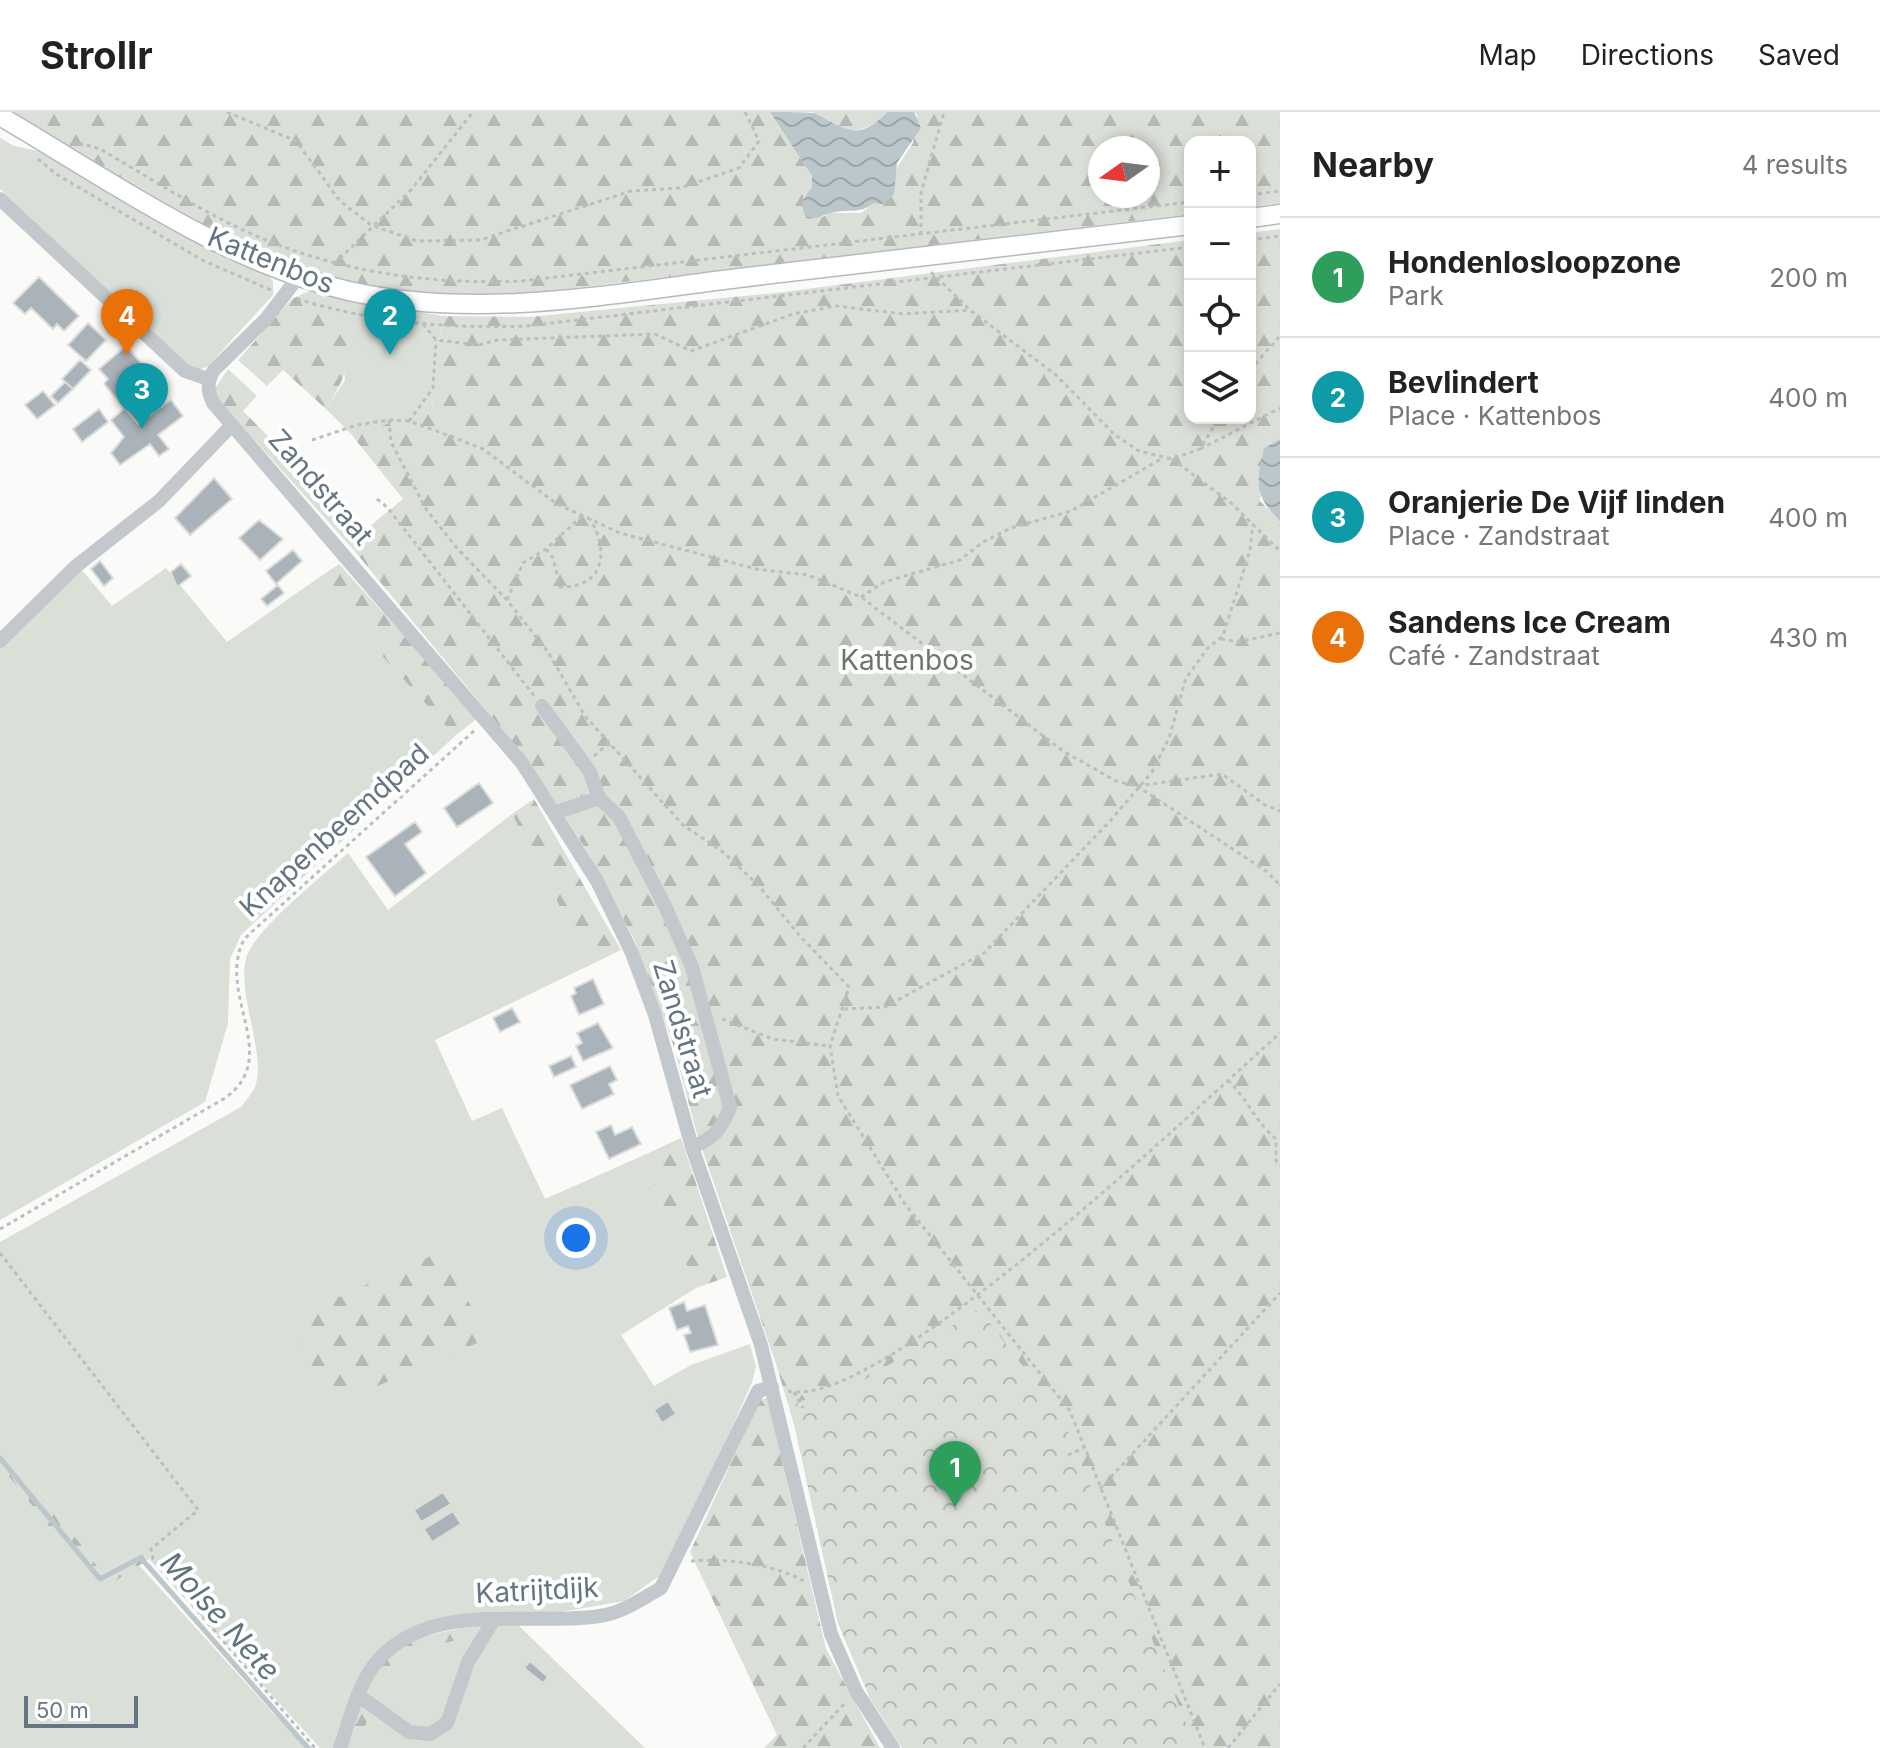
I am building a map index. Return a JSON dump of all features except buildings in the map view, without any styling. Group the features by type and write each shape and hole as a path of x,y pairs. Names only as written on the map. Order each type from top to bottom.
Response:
{"main road":[{"name":"Kattenbos","path":"0,116 219,243 299,276 383,297 504,304 1184,226"},
{"path":"1256,217 1280,214"}],"street":[{"path":"0,199 185,371 208,379 299,276"},
{"name":"Zandstraat","path":"208,379 213,403 522,763 597,881 632,953 655,1015 692,1147 772,1387 831,1634 856,1691 893,1748"},
{"name":"Zandstraat","path":"0,641 75,567 159,501 232,425"},
{"path":"542,706 585,764 599,798 619,817 637,848 692,967 730,1107 716,1133 709,1140 692,1147"},
{"path":"554,813 599,798"},
{"name":"Katrijtdijk","path":"340,1748 358,1695 378,1660 399,1642 429,1627 459,1621 602,1616 631,1606 661,1588 758,1391 772,1387"},
{"path":"358,1695 409,1732 430,1734 447,1723 468,1662 493,1621"}],"path":[{"path":"227,112 296,141 340,201 371,225 417,241 480,240 631,191 680,188 739,168 759,141 745,112"},
{"path":"334,264 371,225 411,190 473,112"},
{"path":"944,112 921,193 923,257 934,278 970,310 1056,375 1115,435 1139,451 1161,459 1172,459 1200,449 1280,408"},
{"path":"68,140 100,149 242,229 334,264 410,278 522,281 1184,203"},
{"path":"1256,194 1280,191"},
{"path":"1256,239 1280,236"},
{"path":"284,295 361,316 423,324 527,326 1184,248"},
{"path":"436,340 479,345 497,340 655,334 691,351 793,314 836,306 903,314 970,310"},
{"path":"409,421 433,388 436,340 423,324"},
{"path":"1256,363 1280,336"},
{"path":"389,420 391,442 426,509 456,547 507,600 548,652 585,716 683,825 723,852 759,886 799,935 849,987 830,1046 838,1096 905,1204 1070,1411 1205,1748"},
{"path":"312,440 357,425 389,420 409,421 483,449 557,504 620,533 756,569 808,575 861,597 1063,751 1116,781 1137,786 1266,871 1280,885"},
{"path":"1200,449 1215,424"},
{"path":"861,597 884,582 960,560 983,542 1011,528 1071,511 1161,459"},
{"path":"1172,459 1212,487 1280,551"},
{"path":"377,499 387,507 542,706"},
{"path":"507,600 523,563 546,549 583,515"},
{"path":"546,549 553,558 560,587 574,587 590,581 598,571 601,550 600,534 590,519"},
{"path":"844,1009 885,1007 984,953 1111,820 1152,772 1169,738 1186,678 1219,639 1250,550 1253,524"},
{"path":"1219,639 1238,642 1280,633"},
{"name":"Knapenbeemdpad","path":"0,1229 225,1098 241,1085 250,1065 236,960 245,938 486,719"},
{"path":"585,764 609,743"},
{"path":"1137,786 1222,774 1265,805 1280,811"},
{"path":"707,1014 773,1039 830,1046"},
{"path":"772,1387 794,1392 850,1379 980,1296 1280,1033"},
{"path":"1228,1079 1247,1099 1260,1126 1276,1139 1276,1161 1280,1164"},
{"path":"0,1253 198,1510 151,1549 153,1559 315,1748"},
{"path":"1100,1489 1280,1293"},
{"path":"794,1392 803,1408"},
{"path":"1068,1455 1084,1448"},
{"path":"675,1563 730,1561 790,1573 818,1589"},
{"path":"1228,1748 1280,1684"},
{"path":"803,1748 856,1691"}],"green space":[{"path":"11,112 770,112 812,176 812,187 803,198 823,217 829,213 861,213 874,203 913,143 917,114 914,112 1280,112 1280,203 1256,206 1256,136 1184,136 1184,215 524,294 428,294 344,281 293,266 243,246 148,195"},
{"path":"813,112 887,112 869,126 851,130 832,126"},
{"path":"0,138 14,146 38,151 194,239 265,271 273,281 273,295 208,366 194,372 0,189"},
{"name":"Kattenbos","path":"1280,229 1280,439 1264,448 1260,501 1280,521 1280,1748 902,1748 870,1698 838,1623 795,1428 776,1364 697,1134 673,1044 635,941 587,851 524,756 352,548 212,393 228,369 257,396 243,411 363,532 403,499 351,434 432,412 442,316 529,317 775,293 1184,241 1184,424 1256,424 1256,232"},
{"path":"311,290 330,295 348,353 344,376 326,409 283,370 267,386 238,360 292,299"},
{"path":"330,295 442,316 432,412 386,448 351,434 326,409 345,380 339,323"},
{"path":"339,564 478,718 455,736 314,581"},
{"path":"166,568 227,642 314,581 455,736 241,935 230,959 228,1023 205,1102 0,1220 0,649 81,569 112,606"},
{"path":"534,799 621,950 590,965 512,814"},
{"path":"512,814 590,965 435,1040 472,1121 502,1108 545,1199 642,1156 696,1288 621,1335 654,1386 691,1365 750,1344 756,1367 708,1483 661,1575 624,1601 561,1612 431,1621 386,1644 368,1662 334,1748 320,1748 149,1559 158,1546 154,1541 104,1575 15,1458 5,1470 100,1591 138,1564 274,1714 313,1748 0,1748 0,1242 241,1107 254,1090 258,1074 244,974 251,947 275,919 348,853 388,910"},
{"path":"681,1138 727,1277 696,1288 642,1156"},
{"path":"440,1252 489,1338 331,1406 290,1319"},
{"path":"979,1309 1062,1417 1196,1748 902,1748 870,1698 838,1623 795,1428 802,1426 797,1402 853,1387"},
{"path":"767,1398 826,1649 880,1748 764,1748 777,1735 690,1552 760,1400"},
{"path":"15,1458 104,1575 154,1541 158,1546 149,1559 100,1591 4,1470"},
{"path":"516,1623 645,1748 356,1748 390,1666 428,1647 465,1638 485,1625"},
{"path":"485,1625 465,1638 428,1647 390,1666 356,1748 347,1748 369,1684 388,1656 427,1636"}],"water":[{"path":"770,112 814,113 843,128 859,130 877,122 887,112 914,112 921,128 897,163 894,194 884,204 874,203 858,210 806,218 804,198 812,187 812,176"},
{"path":"1280,439 1280,521 1261,496 1259,471 1264,448"}],"waterway":[{"name":"Molse Nete","path":"0,1458 100,1579 140,1558 308,1748"}],"place":[{"name":"Sandens Ice Cream","path":"127,355"},
{"name":"Bevlindert","path":"390,355"},
{"name":"Oranjerie De Vijf linden","path":"142,429"},
{"name":"Hondenlosloopzone","path":"955,1507"}]}
